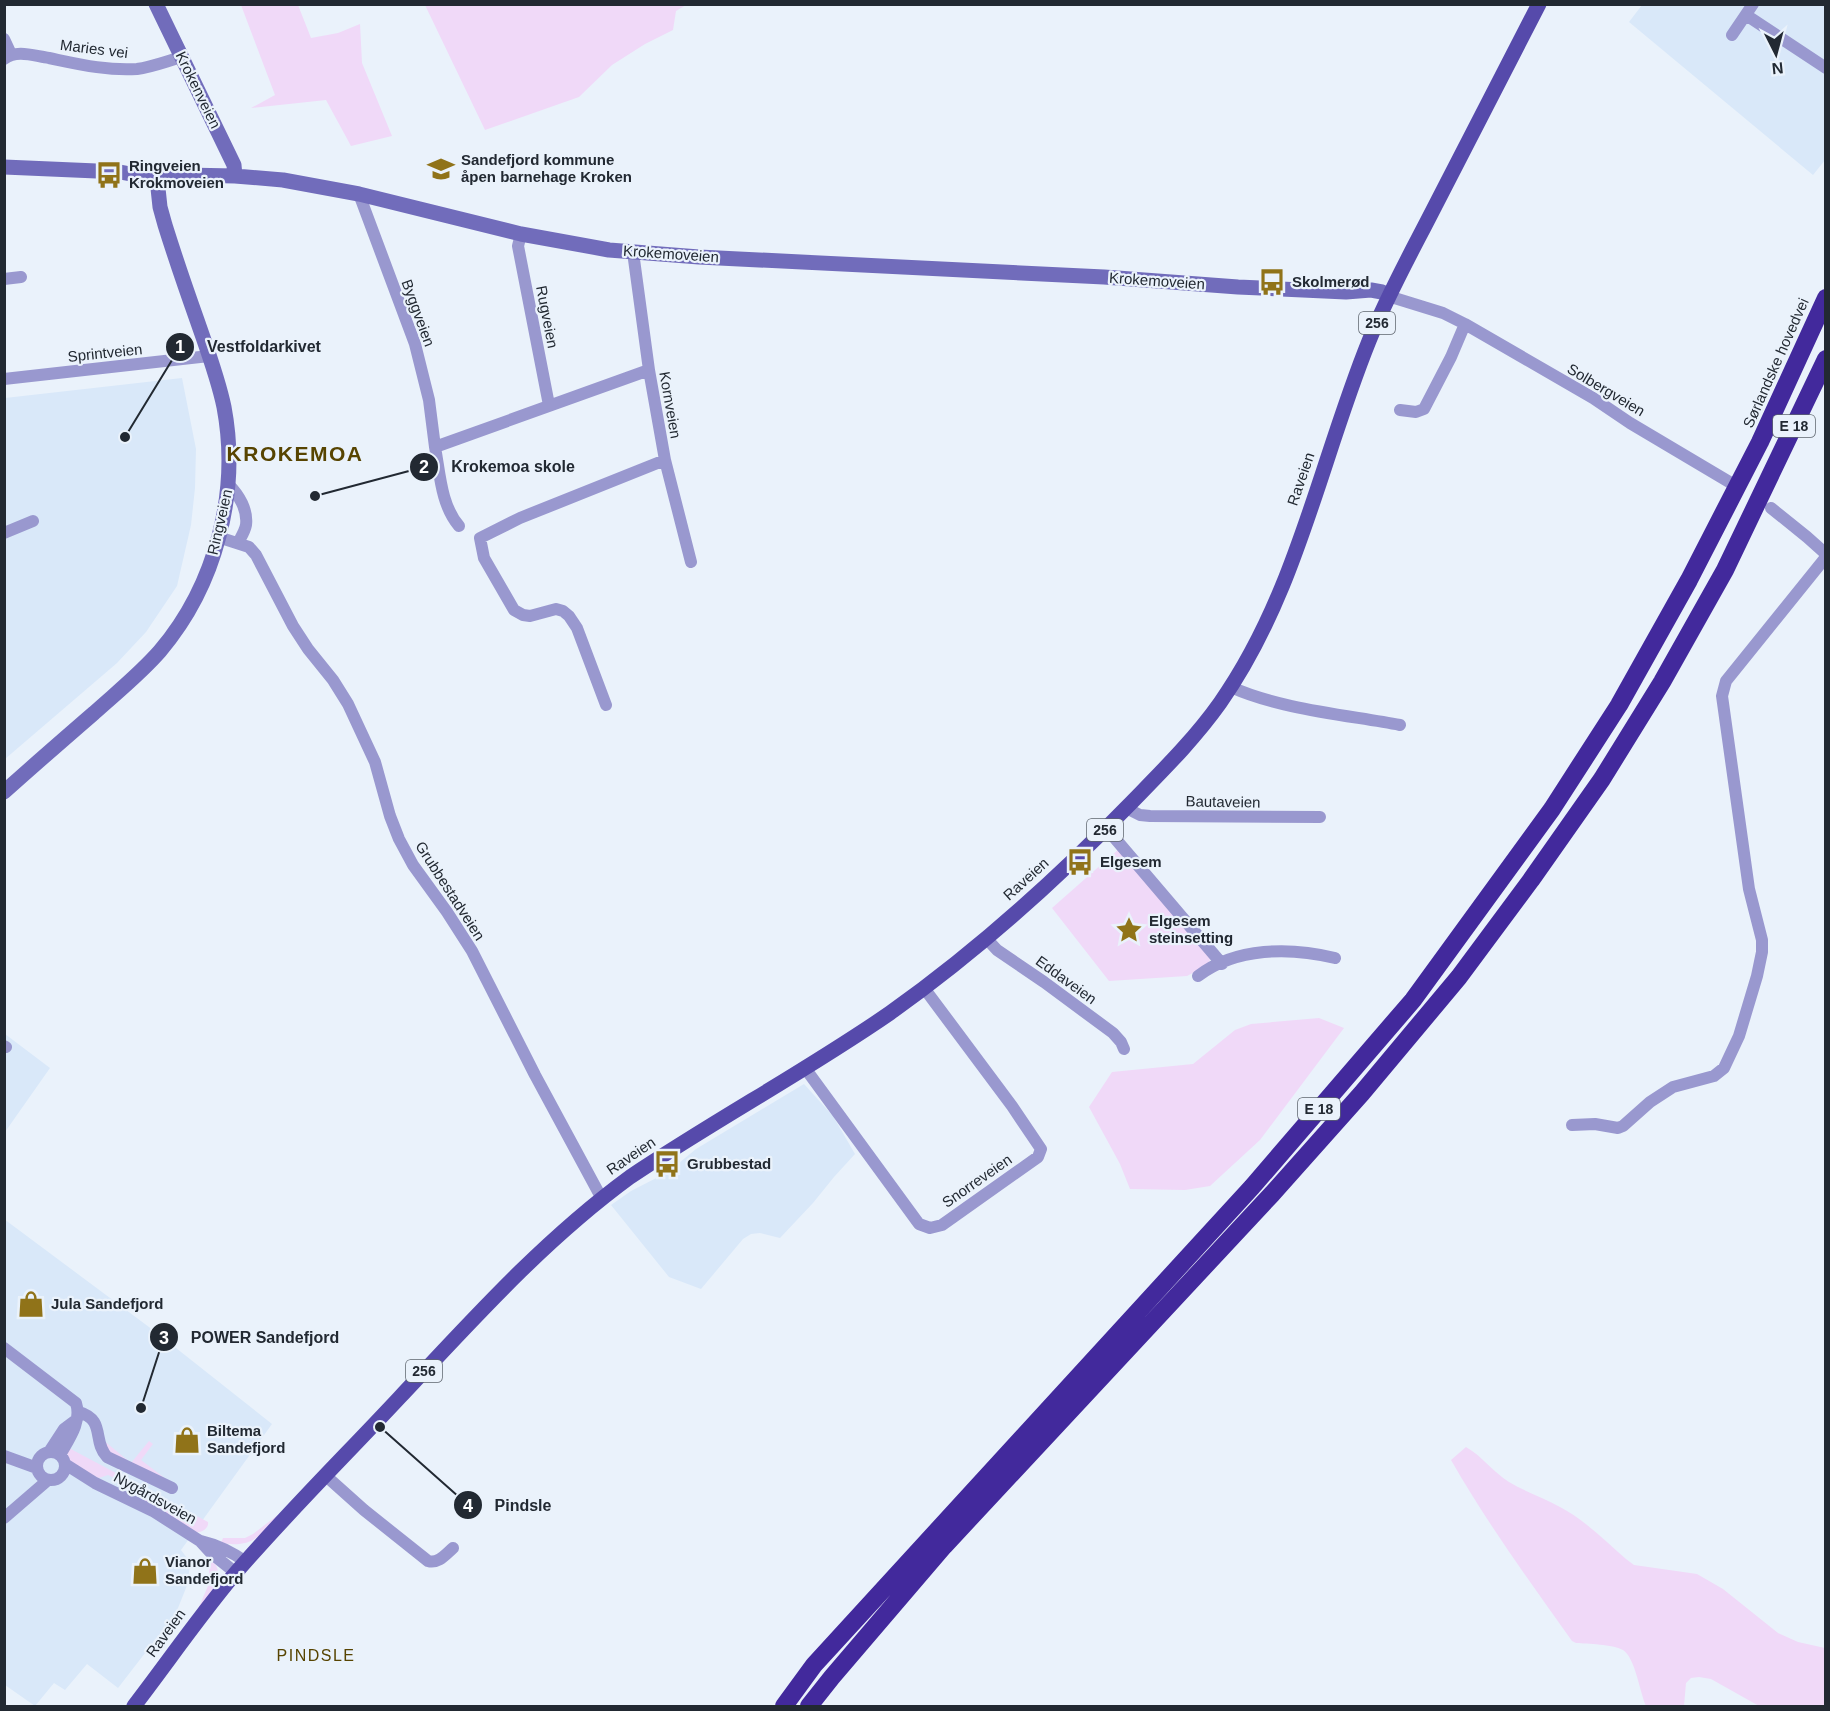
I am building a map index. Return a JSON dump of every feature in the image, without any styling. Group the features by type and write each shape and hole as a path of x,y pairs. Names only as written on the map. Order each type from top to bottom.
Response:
{"highway":[{"name":"Sørlandske hovedvei","path":"784,1707 814,1665 1251,1187 1413,1000 1552,809 1619,705 1689,580 1760,442 1826,298"},
{"name":"E 18","path":"810,1707 832,1677 944,1546 1272,1194 1459,977 1602,779 1662,682 1767,501 1826,359"}],"main road":[{"name":"Krokenveien","path":"156,4 234,165 235,176"},
{"name":"Raveien","path":"134,1707 201,1615 241,1567 510,1281 555,1238 651,1163 863,1031 924,988 1039,892 1107,829 1184,748 1211,716 1259,639 1279,596 1359,367 1388,296 1539,4"},
{"name":"Krokemoveien","path":"4,167 120,172 157,179 185,175 283,180 359,194 521,234 633,252 1346,292 1380,300 1388,296"},
{"name":"Ringveien","path":"6,789 125,686 161,650 182,621 196,596 211,561 218,537 229,485 229,457 224,409 209,356 165,225 157,179"}],"street":[{"path":"1732,35 1749,10 1826,68"},
{"path":"4,39 8,57"},
{"name":"Maries vei","path":"8,57 24,54 101,68 138,69 182,57"},
{"name":"Byggveien","path":"359,194 415,344 429,400 445,503 452,518 459,526"},
{"name":"Rugveien","path":"521,234 518,246 549,405"},
{"name":"Kornveien","path":"633,252 649,370 665,460 691,562"},
{"path":"4,279 21,277"},
{"name":"Solbergveien","path":"1388,296 1443,313 1465,324 1593,398 1630,423 1731,483"},
{"path":"1400,410 1416,412 1424,409 1465,324"},
{"name":"Sprintveien","path":"5,379 209,356"},
{"path":"4,370 5,379"},
{"path":"435,447 649,370"},
{"path":"606,705 577,628 566,612 556,609 530,616 514,610 484,558 480,538 520,518 665,460"},
{"path":"229,485 241,501 246,518 246,525 238,543"},
{"path":"1572,1125 1594,1124 1618,1128 1673,1087 1714,1076 1721,1071 1734,1045 1756,976 1762,952 1762,940 1749,889 1722,696 1726,681 1826,556 1767,501"},
{"path":"4,533 33,521"},
{"name":"Grubbestadveien","path":"218,537 249,547 256,555 293,626 348,704 377,769 399,839 413,865 472,951 602,1199"},
{"path":"1231,687 1279,702 1400,725"},
{"name":"Bautaveien","path":"1126,808 1140,815 1149,816 1320,817"},
{"path":"1107,829 1222,964"},
{"name":"Eddaveien","path":"986,938 998,950 1113,1033 1121,1042 1124,1050"},
{"path":"1198,976 1240,957 1271,951 1298,952 1335,958"},
{"name":"Snorreveien","path":"805,1068 919,1224 930,1228 942,1225 1038,1157 1041,1149 1012,1106 924,988"},
{"name":"Nygårdsveien","path":"4,1348 68,1395 76,1403 77,1416 88,1415 93,1419 101,1450 107,1457 172,1488"},
{"path":"4,1518 19,1504 50,1466 64,1429 77,1416"},
{"path":"6,1456 50,1466"},
{"name":"Nygårdsveien","path":"50,1466 95,1483 153,1511 200,1541 216,1545 237,1555 241,1567"},
{"path":"326,1476 428,1561 439,1560 453,1548"}],"shaded area":[{"path":"241,5 298,5 311,38 338,33 360,24 362,63 392,136 351,146 326,100 251,108 275,95"},
{"path":"425,5 686,5 676,11 673,30 612,65 579,97 485,130"},
{"path":"1642,5 1825,5 1825,160 1813,175 1629,22"},
{"path":"182,378 196,449 191,525 177,586 146,632 117,663 5,759 5,398"},
{"name":"Elgesem steinsetting","path":"1120,848 1208,953 1210,960 1206,966 1187,976 1109,981 1052,908"},
{"path":"1319,1018 1344,1028 1260,1140 1210,1186 1185,1190 1130,1189 1120,1164 1089,1107 1112,1072 1193,1064 1235,1030 1251,1024"},
{"path":"5,1034 50,1068 5,1132"},
{"path":"804,1084 833,1116 855,1154 780,1238 760,1233 751,1234 743,1239 701,1289 669,1277 611,1205 631,1191 668,1172 696,1149"},
{"path":"4,1219 157,1333 272,1424 181,1550 190,1562 188,1583 176,1613 118,1688 87,1664 65,1690 54,1683 35,1706 5,1685"},
{"path":"103,1440 131,1463 149,1441 153,1444 141,1460 166,1479 149,1475 122,1462 107,1450 102,1444"},
{"path":"67,1447 208,1522 206,1528 196,1532 143,1500 134,1487 108,1475 99,1478 82,1470 69,1459"},
{"path":"1466,1447 1509,1482 1578,1518 1634,1565 1697,1574 1723,1589 1778,1633 1798,1642 1825,1648 1825,1706 1759,1706 1711,1679 1699,1677 1691,1678 1686,1683 1684,1706 1646,1706 1634,1667 1627,1654 1613,1647 1572,1641 1525,1574 1479,1507 1451,1460"},
{"path":"279,1514 255,1539 241,1544 221,1543 223,1538 245,1538 253,1534"},
{"path":"210,1559 216,1565 218,1578 212,1591 198,1609 208,1586"}],"place":[{"name":"Sandefjord kommune åpen barnehage Kroken","path":"441,169"},
{"name":"Ringveien Krokmoveien","path":"109,175"},
{"name":"Skolmerød","path":"1272,282"},
{"name":"Vestfoldarkivet","path":"125,437"},
{"name":"Krokemoa skole","path":"315,496"},
{"name":"Elgesem","path":"1080,862"},
{"name":"Elgesem steinsetting","path":"1129,930"},
{"name":"Grubbestad","path":"667,1164"},
{"name":"Jula Sandefjord","path":"31,1304"},
{"name":"POWER Sandefjord","path":"141,1408"},
{"name":"Pindsle","path":"380,1427"},
{"name":"Biltema Sandefjord","path":"187,1440"},
{"name":"Vianor Sandefjord","path":"145,1571"}],"district":[{"name":"KROKEMOA","path":"295,454"},
{"name":"PINDSLE","path":"316,1655"}]}
